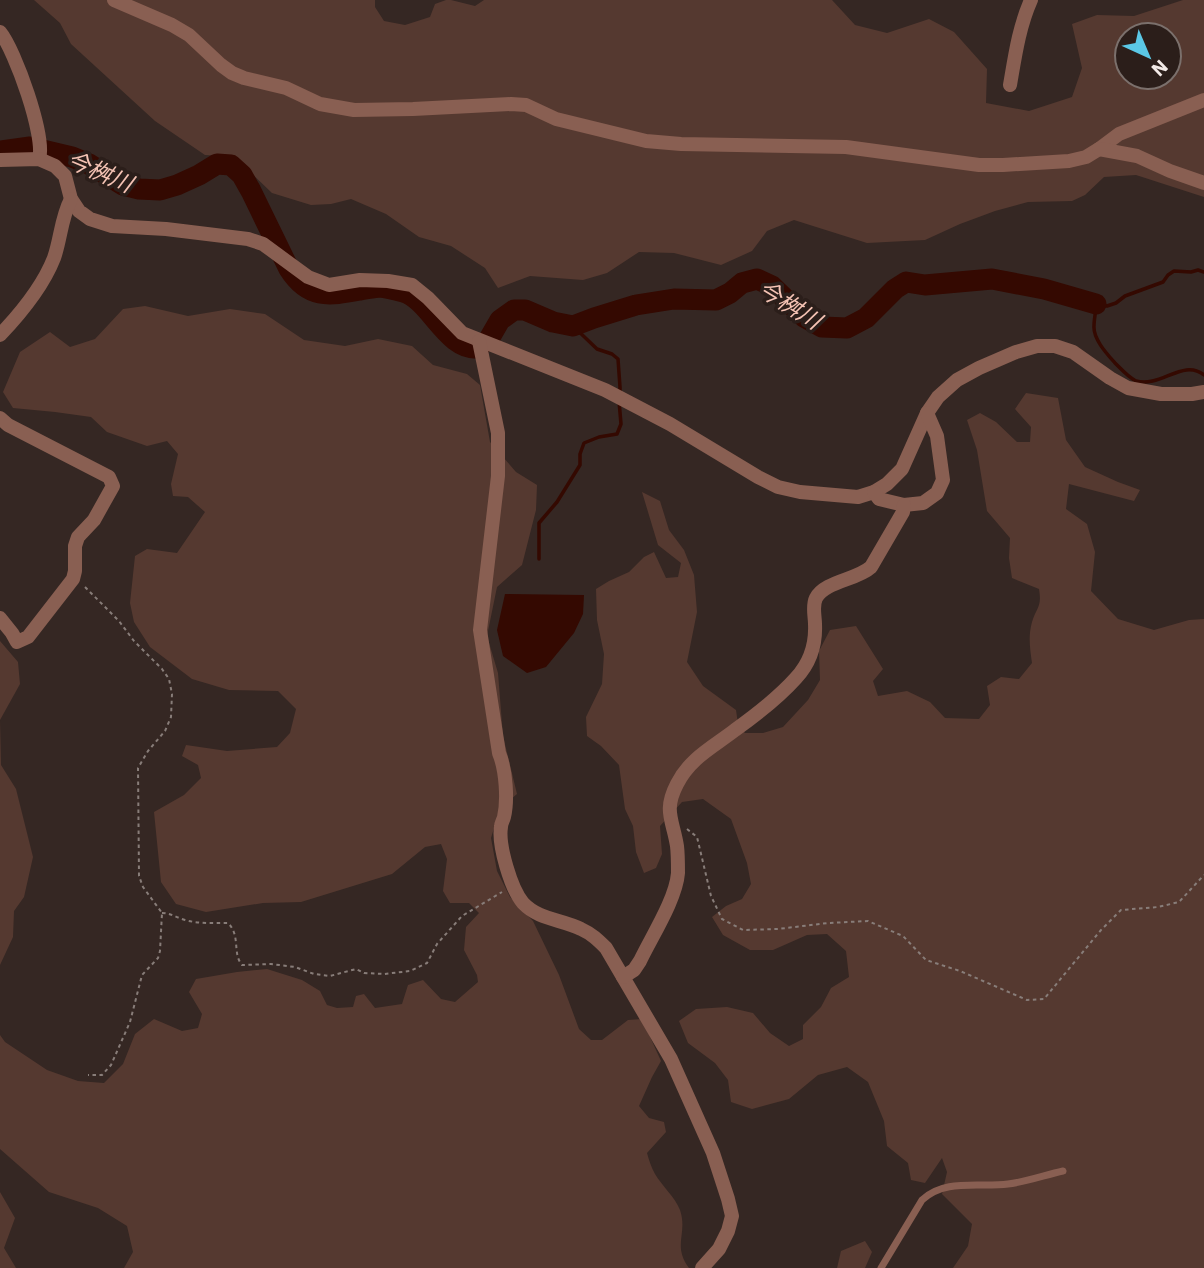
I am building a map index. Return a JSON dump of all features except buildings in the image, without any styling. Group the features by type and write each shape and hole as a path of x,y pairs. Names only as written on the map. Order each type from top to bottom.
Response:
{"street":[{"path":"114,0 189,35 232,73 286,88 320,104 354,110 519,104 573,123 646,141 846,147 979,165 1069,162 1086,157 1119,134 1204,100"},
{"path":"1010,85 1019,35 1031,0"},
{"path":"0,32 12,50 19,69 30,103 40,153 65,176 71,200 79,211 90,219 112,226 166,229 248,239 264,244 308,277 328,285 360,279 412,285 462,333 606,390 778,487 800,492 858,497 874,492 902,470 938,397 957,380 1016,352 1037,346 1055,346 1073,352 1128,388 1161,394 1204,392"},
{"path":"1099,149 1137,156 1204,183"},
{"path":"0,160 40,153"},
{"path":"0,335 43,278 54,257 65,211 71,200"},
{"path":"479,341 498,433 498,476 480,630 499,753 504,767 505,815 500,841 512,887 522,901 544,918 579,928 594,936 606,948 671,1059 713,1153 732,1216 719,1250 702,1268"},
{"path":"874,492 879,499 904,505 923,503 937,493 943,480 937,436 928,413"},
{"path":"0,418 8,425 109,477 113,486 93,520 78,537 73,579 28,637 17,642 0,618"},
{"path":"623,977 634,970 640,961 675,892 678,874 677,846 669,816 677,783 700,755 757,713 795,679 807,664 814,648 816,598 823,590 864,573 871,567 903,512 904,505"}],"lane":[{"path":"881,1268 922,1200 929,1193 949,1186 1009,1184 1063,1171"}],"path":[{"path":"73,579 84,586 119,621 134,641 162,669 169,679 172,694 171,717 165,731 138,768 138,876 162,913 160,951 158,958 142,975 130,1022 111,1065 102,1075 88,1075"},
{"path":"669,816 696,837 710,896 722,919 743,930 868,921 903,936 926,960 960,971 1027,1000 1044,999 1121,910 1179,902 1204,875"},
{"path":"162,913 185,920 228,923 234,929 237,960 242,965 295,967 330,976 356,969 364,973 384,974 410,971 427,963 438,944 462,916 512,887"}],"shaded area":[{"path":"34,0 375,0 375,7 384,21 405,25 430,17 435,4 446,0 475,6 484,0 832,0 855,25 887,33 929,19 954,32 987,69 986,103 1029,111 1072,97 1082,68 1072,24 1097,15 1134,16 1183,0 1204,0 1204,197 1136,175 1104,177 1085,195 1072,201 1028,202 995,211 925,240 867,243 794,220 767,231 752,251 721,265 674,253 639,252 607,273 583,280 530,276 498,288 485,268 451,246 419,237 386,214 351,199 311,205 272,193 245,167 222,156 205,155 155,121 71,44 60,23"},
{"path":"145,306 188,316 230,309 265,314 304,340 345,346 378,339 412,346 433,365 467,374 480,385 490,442 516,472 537,485 536,510 522,565 497,587 487,636 498,673 503,736 517,794 500,808 491,838 497,871 510,897 533,921 559,975 579,1029 591,1040 602,1040 628,1020 642,1019 661,1061 639,1106 649,1118 664,1122 666,1132 647,1153 655,1174 680,1210 682,1253 689,1268 124,1268 133,1252 127,1226 98,1208 49,1192 0,1149 0,1035 5,1042 47,1070 78,1081 104,1083 123,1064 135,1034 154,1019 182,1031 198,1028 202,1014 189,992 196,979 267,969 302,980 320,991 327,1005 337,1008 353,1007 356,996 364,994 375,1008 402,1004 408,985 423,980 441,999 455,1002 478,982 464,950 466,927 479,913 469,903 450,903 443,891 447,859 441,844 425,847 392,874 301,902 263,903 206,912 176,904 161,882 154,812 184,795 201,778 198,765 182,756 186,745 227,751 277,747 290,733 296,709 278,691 229,690 192,679 150,647 134,622 130,603 135,556 147,549 177,553 205,512 188,497 173,496 171,484 178,454 167,441 147,446 107,432 91,417 13,408 3,392 20,352 50,332 70,347 95,339 123,309"},
{"path":"1026,393 1058,398 1066,440 1085,467 1140,490 1134,501 1069,484 1066,509 1087,524 1095,552 1091,591 1118,619 1154,630 1189,620 1204,619 1204,1268 953,1268 968,1246 972,1224 942,1194 947,1172 942,1158 925,1183 911,1180 908,1163 887,1146 884,1121 868,1082 847,1067 818,1075 789,1099 752,1109 731,1102 728,1080 715,1063 688,1043 679,1021 696,1009 727,1007 753,1013 770,1033 789,1046 803,1039 803,1025 821,1007 831,988 849,977 846,951 827,934 807,935 773,950 750,950 723,935 712,917 726,906 742,899 751,884 747,863 731,819 703,799 682,802 660,826 662,854 656,868 644,873 636,852 633,826 625,809 619,765 587,736 586,717 602,684 604,654 597,620 596,589 629,572 644,557 654,552 666,578 678,577 681,563 658,545 642,492 660,501 669,530 684,550 694,575 697,612 687,662 703,686 736,710 738,724 745,733 763,733 783,727 808,700 820,680 819,651 830,630 856,626 883,669 873,681 878,696 907,691 930,702 945,718 979,719 990,705 987,686 1001,677 1019,679 1032,663 1030,632 1040,595 1039,589 1012,578 1010,538 987,511 977,450 967,420 980,413 996,422 1017,442 1030,442 1031,427 1015,409"},
{"path":"505,594 584,595 583,614 574,633 546,667 527,673 503,656 497,630"},
{"path":"0,641 18,662 20,684 0,720"},
{"path":"0,720 1,765 16,789 33,857 24,897 14,911 13,937 0,965"},
{"path":"0,1192 15,1218 4,1248 16,1268 0,1268"},
{"path":"865,1241 872,1252 865,1268 837,1268 841,1251"}],"waterway":[{"name":"今桝川","path":"0,151 30,147 72,157 123,185 139,189 160,190 199,175 217,164 231,165 242,175 289,269 304,286 328,294 381,287 403,292 422,305 457,342 467,347 479,348"},
{"path":"1204,272 1174,271 1163,282 1125,296 1116,303 1107,306 1096,304 1094,326 1098,341 1105,351 1122,371 1136,381 1154,381 1188,370 1204,375"},
{"name":"今桝川","path":"489,339 500,320 514,310 525,310 553,322 573,326 636,305 674,299 716,300 742,283 757,279 772,286 804,317 822,327 847,328 866,318 895,289 906,282 925,285 992,279 1044,289 1096,304"},
{"path":"573,326 597,349 618,359 620,394"},
{"path":"539,559 539,523 557,502 580,465 584,443 617,434 621,424 619,401"}]}
